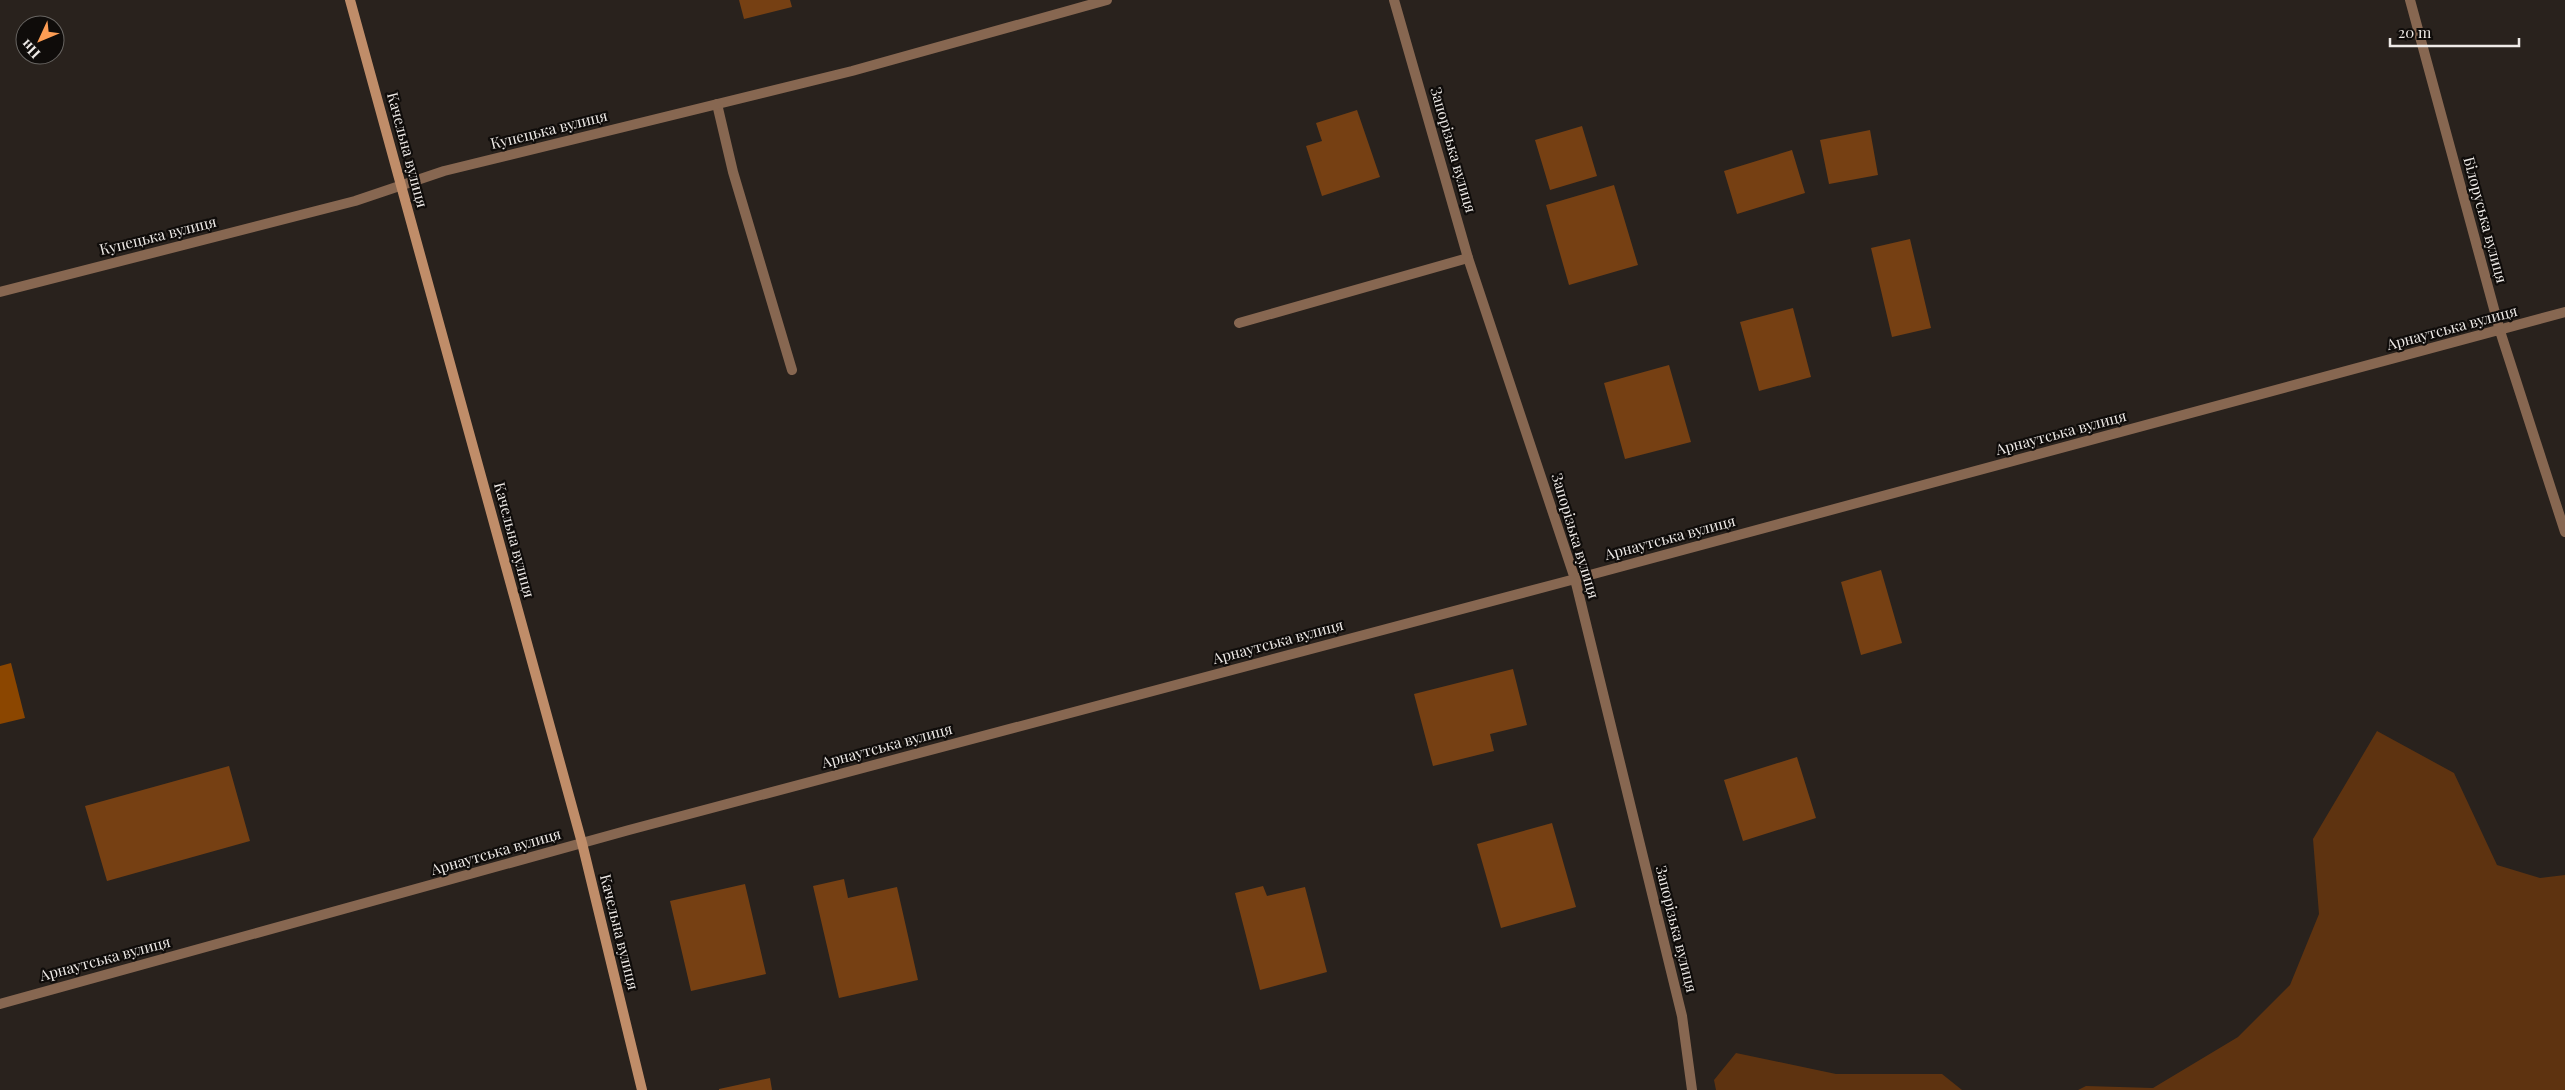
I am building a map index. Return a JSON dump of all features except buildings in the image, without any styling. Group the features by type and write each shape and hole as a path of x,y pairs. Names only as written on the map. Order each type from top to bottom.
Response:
{"street":[{"name":"Качельна вулиця","path":"350,0 582,843 642,1090"},
{"name":"Купецька вулиця","path":"0,292 355,201 444,171 852,71 1107,0"},
{"name":"Запорізька вулиця","path":"1394,0 1468,258 1575,579 1682,1016 1692,1090"},
{"name":"Білоруська вулиця","path":"2410,0 2500,331 2565,532"},
{"path":"716,104 733,172 792,370"},
{"path":"1239,323 1468,258"},
{"name":"Арнаутська вулиця","path":"0,1004 582,843 1575,579 2565,312"}],"shaded area":[{"path":"11,663 25,718 0,724 0,666"},
{"path":"2377,731 2454,773 2497,865 2540,878 2565,875 2565,1090 2078,1090 2086,1086 2153,1088 2238,1037 2290,985 2319,914 2313,839"},
{"path":"1736,1053 1836,1074 1942,1074 1962,1090 1716,1090 1714,1080"}]}
